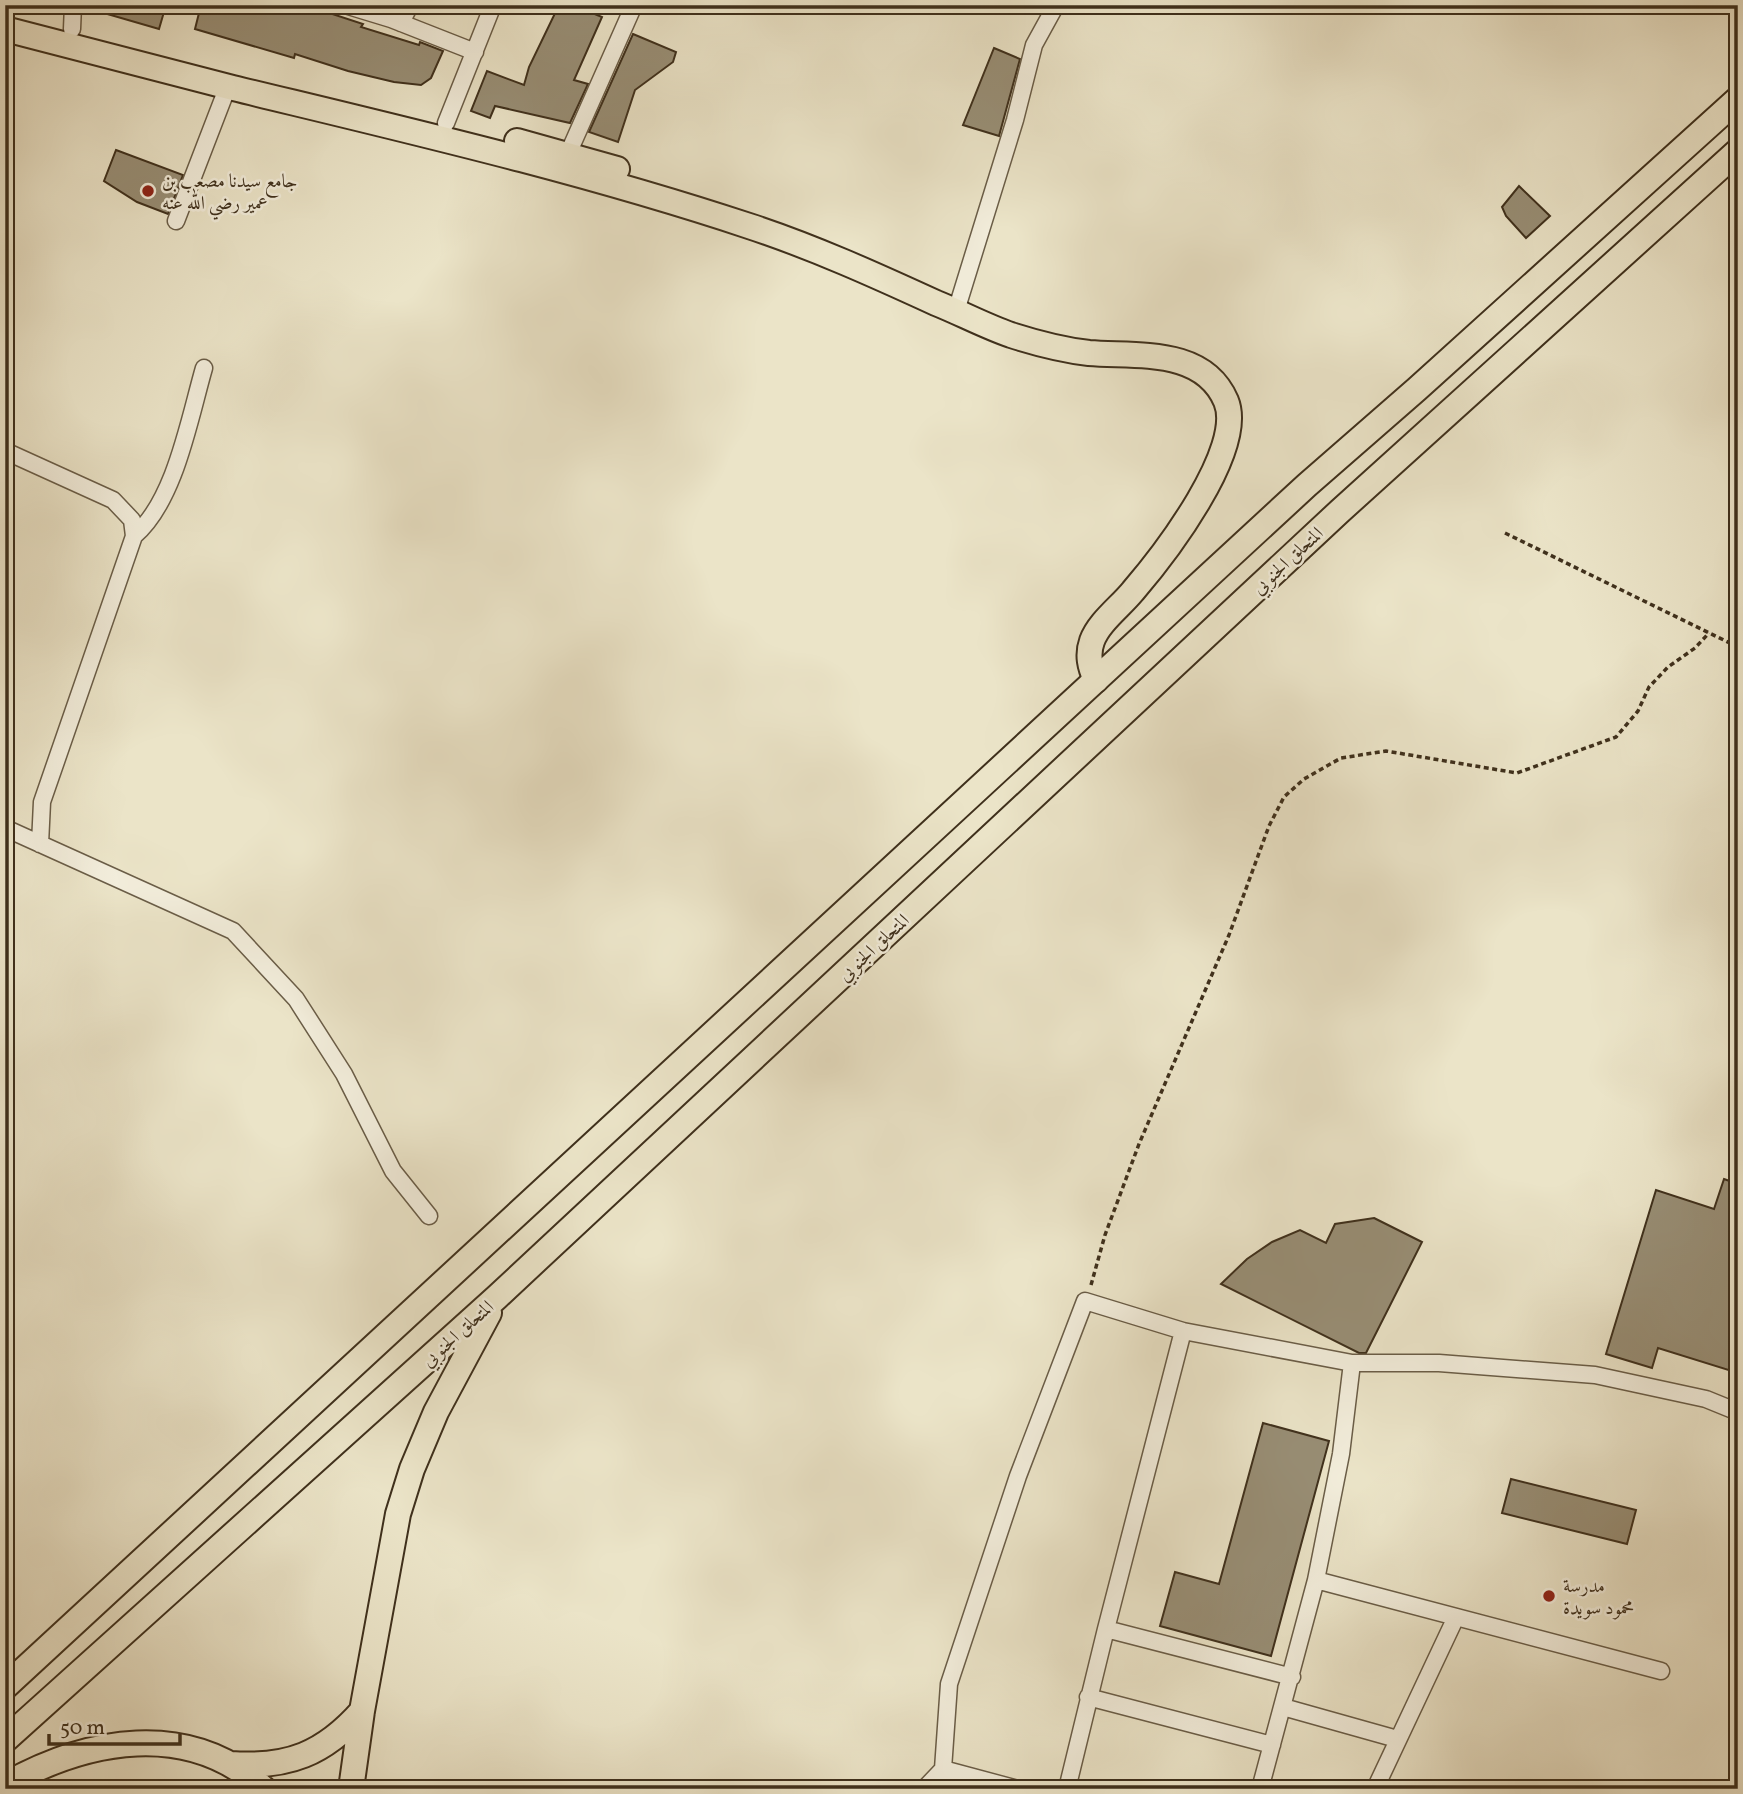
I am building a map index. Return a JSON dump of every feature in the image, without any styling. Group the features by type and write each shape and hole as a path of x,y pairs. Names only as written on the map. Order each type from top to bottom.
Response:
{"main road":[{"path":"5,13 73,17 446,123 568,154 721,200 842,245 959,304 1008,334 1062,348 1098,353 1149,354 1174,359 1206,377 1220,391 1229,410 1230,431 1224,451 1169,546 1094,637 1090,663 1096,680"},
{"path":"5,29 511,157 739,222 959,304"},
{"path":"5,1686 1307,485 1738,99"},
{"name":"المتحلق الجنوبي","path":"5,1740 497,1297 1340,512 1738,151"},
{"path":"351,1789 362,1711 398,1514 412,1469 436,1412 497,1297"},
{"path":"230,1764 267,1765 304,1756 326,1745 362,1711"},
{"path":"5,1785 31,1770 79,1751 116,1744 154,1743 197,1750 230,1764 264,1789"}],"street":[{"path":"345,5 401,23 475,52"},
{"path":"401,23 410,5"},
{"path":"446,123 494,5"},
{"path":"568,154 634,5"},
{"path":"959,304 1034,45 1056,5"},
{"path":"176,221 228,86"},
{"path":"134,536 148,524 169,486 204,368"},
{"path":"5,452 113,500 132,520 134,536 42,802 40,844"},
{"path":"5,828 233,931 296,999 344,1074 393,1171 429,1216"},
{"path":"947,1789 943,1769 949,1684 1018,1476 1085,1301 1183,1331 1352,1363 1439,1363 1595,1375 1706,1399 1738,1412"},
{"path":"1067,1789 1105,1629 1183,1331"},
{"path":"1260,1789 1316,1580 1341,1454 1352,1363"},
{"path":"1316,1580 1661,1671"},
{"path":"1375,1789 1456,1617"},
{"path":"1105,1629 1292,1676"},
{"path":"1088,1698 1272,1745"},
{"path":"1283,1707 1397,1739"},
{"path":"924,1789 943,1769"},
{"path":"943,1769 1018,1789"}],"path":[{"path":"1505,533 1738,647"},
{"path":"1085,1301 1105,1235 1139,1144 1229,935 1269,826 1284,797 1304,779 1341,758 1386,751 1517,773 1616,737 1638,711 1649,687 1668,667 1695,648 1709,633"}],"building":[{"path":"90,5 166,5 159,29 90,9"},
{"path":"201,5 305,5 363,24 361,27 419,45 420,42 443,51 431,78 421,85 394,82 295,54 294,58 195,29"},
{"path":"559,5 573,5 602,17 574,80 588,84 570,123 495,106 490,118 471,111 487,71 524,85 529,67"},
{"path":"633,34 676,52 673,62 635,90 618,142 589,132"},
{"path":"994,48 1020,59 999,136 963,125"},
{"name":"جامع سيدنا مصعب بن عمير رضي الله عنه","path":"116,150 183,175 168,214 137,202 104,181"},
{"path":"1519,186 1550,216 1526,238 1506,216 1502,207"},
{"path":"1724,1179 1738,1184 1738,1373 1658,1348 1652,1368 1606,1354 1656,1190 1714,1209"},
{"path":"1374,1218 1422,1242 1366,1353 1359,1353 1221,1284 1247,1259 1272,1242 1300,1230 1326,1243 1335,1224"},
{"path":"1263,1423 1329,1441 1271,1656 1160,1626 1175,1572 1219,1584"},
{"path":"1511,1479 1636,1510 1627,1544 1502,1513"}],"place":[{"name":"جامع سيدنا مصعب بن عمير رضي الله عنه","path":"148,191"},
{"name":"مدرسة محمود سويدة","path":"1549,1596"}]}
